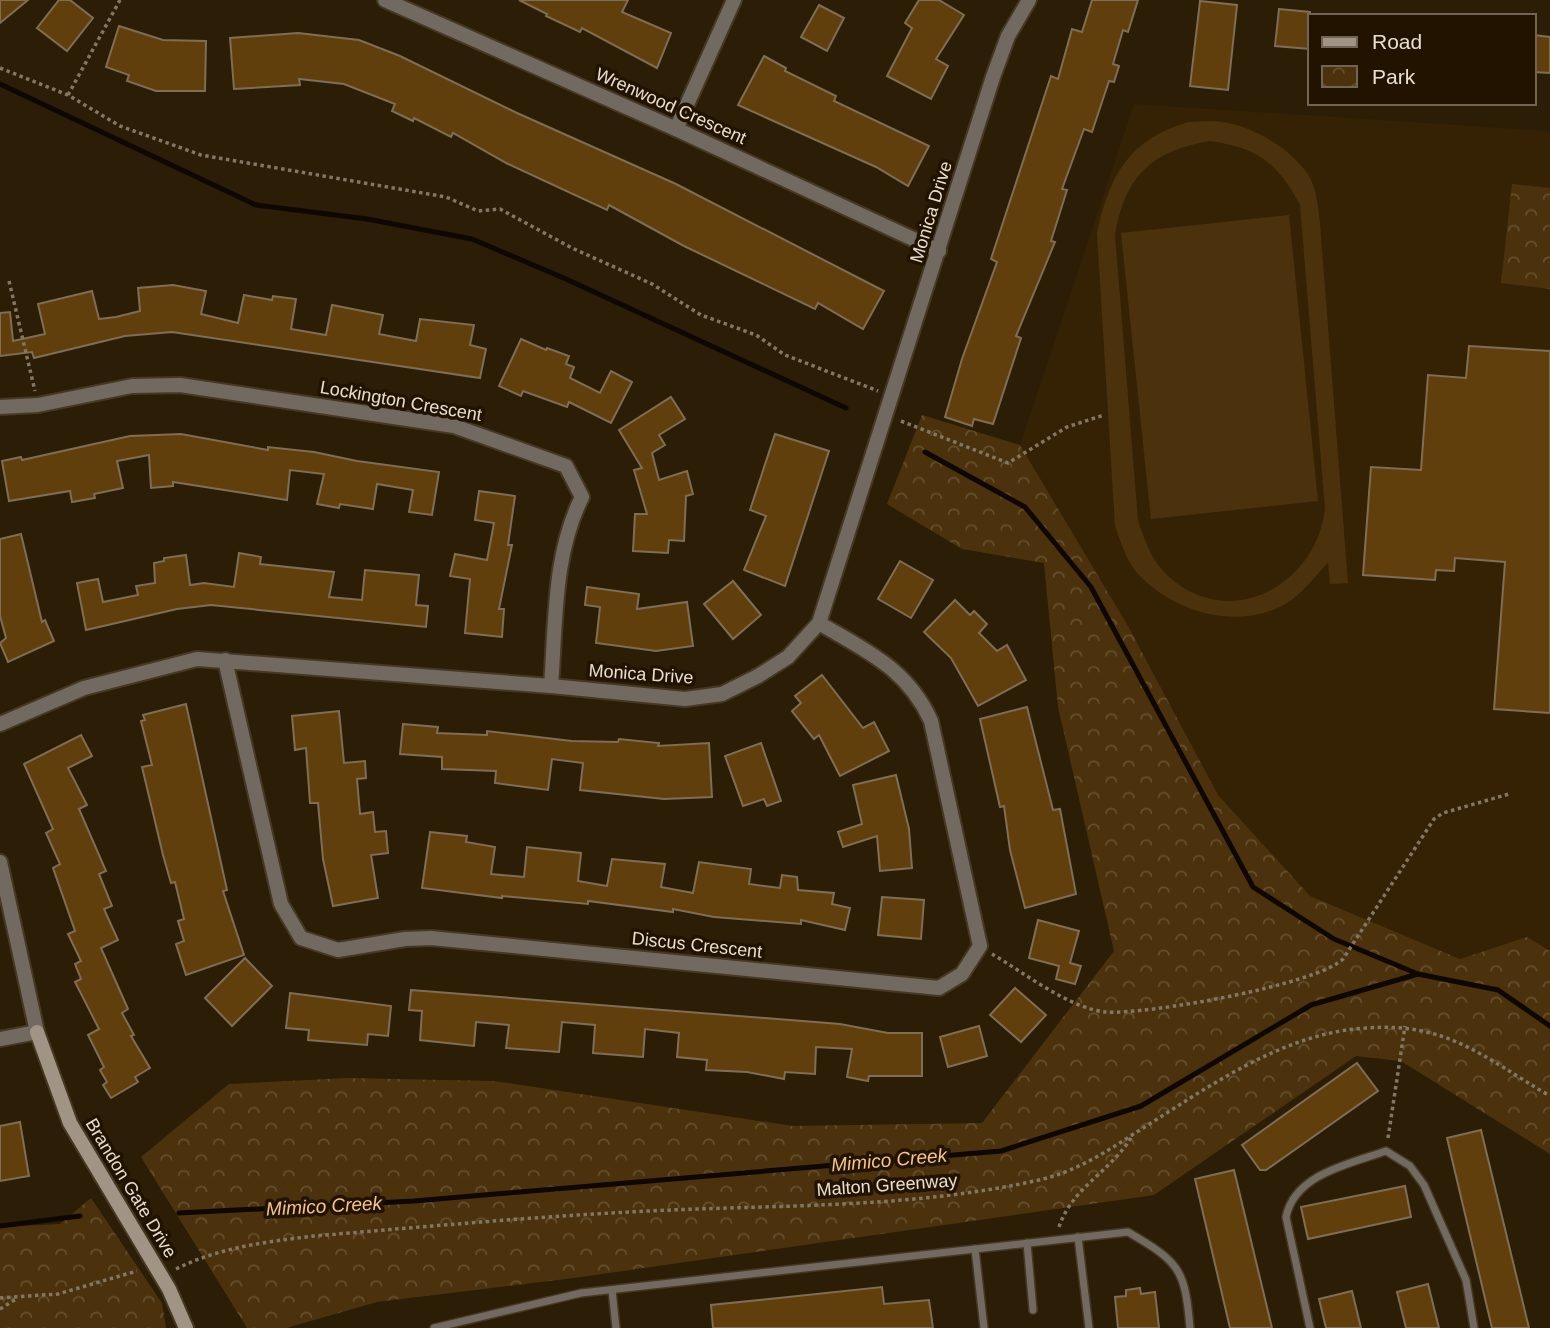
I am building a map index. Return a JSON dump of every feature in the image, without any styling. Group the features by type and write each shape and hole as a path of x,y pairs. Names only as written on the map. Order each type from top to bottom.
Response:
{"street":[{"name":"Wrenwood Crescent","path":"384,0 676,129 939,251"},
{"path":"676,129 734,0"},
{"name":"Monica Drive","path":"0,724 84,688 185,661 225,660 685,699 722,694 788,657 819,623 993,77 1008,36 1028,0"},
{"name":"Lockington Crescent","path":"0,407 38,405 132,386 180,385 454,426 566,466 582,497 570,520 560,559 551,686"},
{"path":"819,623 885,662 904,678 921,698 931,721 980,946"},
{"name":"Discus Crescent","path":"225,660 281,904 301,938 319,946 338,950 405,939 430,938 939,988 962,974 980,946"},
{"name":"Brandon Gate Drive","path":"0,862 37,1032 70,1123 169,1289 186,1328"},
{"path":"0,1039 37,1032"}],"lane":[{"path":"1310,1328 1286,1217 1290,1199 1321,1174 1386,1151 1410,1166 1424,1185 1466,1280 1474,1328"},
{"path":"434,1328 581,1293 1128,1232 1169,1256 1187,1290 1190,1328"},
{"path":"1078,1237 1088,1328"},
{"path":"1027,1243 1033,1310"},
{"path":"975,1249 984,1328"},
{"path":"612,1290 616,1328"}],"path":[{"path":"68,95 120,0"},
{"path":"0,68 68,95 120,126 201,155 446,197 478,211 499,209 572,248 652,284 701,315 756,335 785,355 892,395 902,423 1007,463 1067,427 1104,415"},
{"path":"9,281 38,405"},
{"path":"980,946 1059,995 1105,1012 1197,1003 1252,993 1324,971 1343,959 1434,819 1443,813 1509,794"},
{"path":"1386,1151 1393,1086 1405,1026"},
{"name":"Malton Greenway","path":"176,1269 195,1259 233,1248 327,1235 665,1210 895,1201 986,1191 1069,1171 1266,1056 1340,1030 1405,1026 1439,1033 1461,1042 1550,1096"},
{"path":"1054,1240 1063,1214 1076,1196 1117,1156 1133,1135"},
{"path":"0,1298 71,1291 138,1271"},
{"path":"0,1309 19,1297"}],"shaded area":[{"path":"1134,104 1550,131 1550,951 1527,937 1460,959 1310,896 1218,795 1128,626 1020,445"}],"green space":[{"path":"1214,121 1234,124 1259,134 1282,148 1302,166 1312,181 1317,199 1348,583 1330,584 1328,562 1290,601 1253,615 1213,615 1174,601 1157,591 1132,567 1115,526 1097,233 1108,194 1125,162 1151,138 1189,122","holes":["1210,141 1254,153 1275,168 1300,205 1325,509 1318,536 1306,559 1288,578 1267,592 1243,600 1218,600 1193,593 1163,571 1146,544 1138,521 1115,235 1126,197 1144,170 1157,160 1189,145"]},
{"path":"1512,184 1550,188 1550,289 1501,283"},
{"path":"1289,215 1318,501 1151,519 1121,233"},
{"path":"922,415 1020,445 1128,626 1218,795 1310,896 1460,959 1527,937 1550,951 1550,1154 1401,1061 1356,1056 1154,1195 574,1278 377,1302 286,1328 247,1328 141,1157 229,1084 347,1078 494,1081 793,1126 982,1123 1114,951 1058,707 1044,563 962,549 887,504"},
{"path":"91,1198 162,1303 166,1328 0,1328 0,1227 60,1224"}],"building":[{"path":"0,0 28,0 0,23"},
{"path":"59,0 70,0 93,18 67,51 37,28"},
{"path":"519,0 628,0 622,12 671,33 657,68 582,28 580,32"},
{"path":"919,0 939,0 964,15 936,59 948,66 931,99 887,76 912,28 905,23"},
{"path":"1092,0 1138,0 1128,32 1123,30 1113,64 1119,66 1114,82 1109,81 1092,132 1084,129 1062,189 1067,190 1051,241 1055,242 1016,336 1021,338 993,424 974,419 972,426 945,417 962,359 997,262 991,259 1051,76 1058,79 1072,29 1082,32"},
{"path":"1200,1 1237,5 1228,90 1190,86"},
{"path":"819,5 844,18 827,51 801,37"},
{"path":"1279,9 1310,12 1308,49 1275,46"},
{"path":"119,26 163,40 206,41 205,91 156,91 127,81 129,75 106,67"},
{"path":"298,33 359,40 400,56 517,113 676,184 884,291 863,329 818,303 815,309 684,246 609,205 607,210 508,164 453,133 451,137 414,118 413,121 392,111 395,104 344,84 299,79 300,85 234,89 230,38"},
{"path":"1536,35 1550,37 1550,73 1536,72"},
{"path":"764,56 786,68 785,71 836,96 834,101 929,146 908,186 876,167 738,105"},
{"path":"173,285 206,291 201,314 238,323 244,295 272,300 273,296 296,299 291,329 326,335 332,305 383,315 379,334 416,341 420,319 474,325 470,345 486,349 480,378 172,332 125,336 34,358 32,352 0,356 0,313 10,312 13,341 45,334 38,304 92,291 99,319 116,317 140,311 138,288"},
{"path":"521,339 569,356 566,364 574,367 570,378 600,393 611,371 632,382 611,423 569,402 567,407 523,391 521,396 499,386"},
{"path":"1469,346 1550,351 1550,713 1494,709 1505,562 1455,558 1454,571 1436,570 1435,580 1363,575 1371,467 1421,470 1428,375 1466,378"},
{"path":"671,397 685,419 659,435 665,445 652,453 659,480 687,471 693,494 686,496 684,541 669,540 668,553 633,551 635,514 647,514 634,470 642,468 619,430"},
{"path":"181,434 268,450 268,447 314,452 439,472 432,515 409,512 413,490 377,484 373,509 317,504 324,474 290,470 287,500 173,482 173,486 151,488 149,455 117,461 123,488 94,494 95,498 72,502 70,491 9,501 2,461 21,457 22,460 130,436"},
{"path":"775,434 829,451 785,586 744,570 766,516 750,510"},
{"path":"479,491 515,496 508,545 512,545 499,609 504,609 502,637 465,633 470,579 450,576 455,554 487,560 494,523 475,520"},
{"path":"21,534 42,622 45,620 54,641 8,662 0,643 6,638 0,616 0,539"},
{"path":"239,553 261,557 260,564 334,572 329,597 362,600 365,570 419,575 416,605 428,606 426,627 211,605 177,609 86,630 77,583 98,579 103,602 138,595 136,586 155,583 154,563 164,561 164,558 186,555 190,585 204,583 234,587"},
{"path":"900,561 933,580 911,618 878,599"},
{"path":"733,581 761,615 733,639 704,604"},
{"path":"587,587 639,594 637,609 687,602 693,646 656,651 596,643 600,607 585,605"},
{"path":"955,600 970,615 974,611 987,624 979,633 997,651 1007,645 1026,680 978,706 951,658 924,632"},
{"path":"822,675 863,728 874,722 889,751 840,776 819,735 814,739 792,711 801,703 795,696"},
{"path":"186,704 227,890 223,891 244,955 186,975 176,944 184,941 178,921 184,919 175,882 171,883 163,855 142,767 152,765 141,721 145,720 143,715"},
{"path":"1027,707 1053,810 1060,809 1076,894 1025,908 1010,850 1004,806 1000,807 980,719"},
{"path":"339,711 344,763 365,761 366,778 357,779 360,814 373,812 375,832 386,831 388,853 371,855 378,898 333,906 323,859 318,803 310,803 306,748 295,750 292,716"},
{"path":"403,724 438,727 437,733 487,735 487,731 572,741 618,742 619,739 659,743 658,746 709,743 712,797 664,799 580,790 583,763 552,759 548,790 495,783 496,771 442,769 442,757 400,754"},
{"path":"81,735 92,756 68,768 87,805 79,809 106,871 99,874 112,906 104,909 118,940 101,948 128,1009 122,1013 134,1035 131,1036 150,1068 135,1077 138,1082 111,1098 103,1085 107,1082 100,1070 104,1067 88,1035 99,1029 75,982 81,979 75,964 81,961 68,934 75,931 53,868 60,864 46,833 53,829 24,764"},
{"path":"761,743 781,801 767,806 764,799 743,806 725,756"},
{"path":"896,775 909,829 912,868 880,871 877,836 843,847 838,832 862,824 853,785"},
{"path":"430,832 467,836 466,842 495,847 491,874 524,877 527,847 581,853 578,881 607,886 612,859 665,864 661,887 693,893 699,862 751,869 749,884 780,888 782,875 797,877 798,890 834,893 832,904 850,908 845,930 801,920 801,924 714,917 673,909 673,912 588,901 588,904 502,898 422,888"},
{"path":"882,897 924,900 921,939 878,935"},
{"path":"1038,920 1079,931 1070,963 1081,966 1075,984 1056,979 1059,966 1029,958"},
{"path":"245,958 272,986 232,1026 205,998"},
{"path":"1015,988 1046,1015 1021,1042 990,1015"},
{"path":"411,990 840,1024 888,1033 922,1033 922,1076 869,1076 868,1081 847,1077 852,1049 816,1047 815,1074 785,1072 784,1079 747,1072 706,1070 707,1060 677,1057 679,1033 645,1029 643,1057 593,1053 595,1025 562,1022 559,1052 506,1048 509,1025 476,1022 474,1046 420,1040 422,1011 409,1010"},
{"path":"290,993 391,1006 388,1036 368,1034 367,1045 308,1040 309,1030 286,1028"},
{"path":"979,1026 987,1056 948,1067 940,1037"},
{"path":"1357,1063 1378,1091 1266,1170 1260,1170 1242,1145"},
{"path":"20,1122 29,1176 0,1181 0,1126"},
{"path":"1481,1130 1529,1328 1492,1328 1447,1138"},
{"path":"1234,1170 1272,1328 1230,1328 1195,1179"},
{"path":"1405,1186 1411,1217 1308,1239 1301,1207"},
{"path":"1428,1284 1439,1328 1406,1328 1397,1292"},
{"path":"882,1287 884,1304 929,1300 933,1328 713,1328 711,1305"},
{"path":"1140,1288 1141,1294 1155,1292 1159,1328 1118,1328 1115,1297 1126,1296 1126,1290"},
{"path":"1352,1291 1361,1328 1326,1328 1319,1299"}],"waterway":[{"path":"0,84 256,205 367,219 472,239 566,279 846,408"},
{"path":"925,452 1025,507 1091,587 1253,887 1334,939 1418,974"},
{"name":"Mimico Creek","path":"179,1213 414,1201 1001,1151 1141,1106 1311,1005 1418,974 1498,990 1550,1026"},
{"name":"Mimico Creek","path":"0,1226 80,1216"}]}
